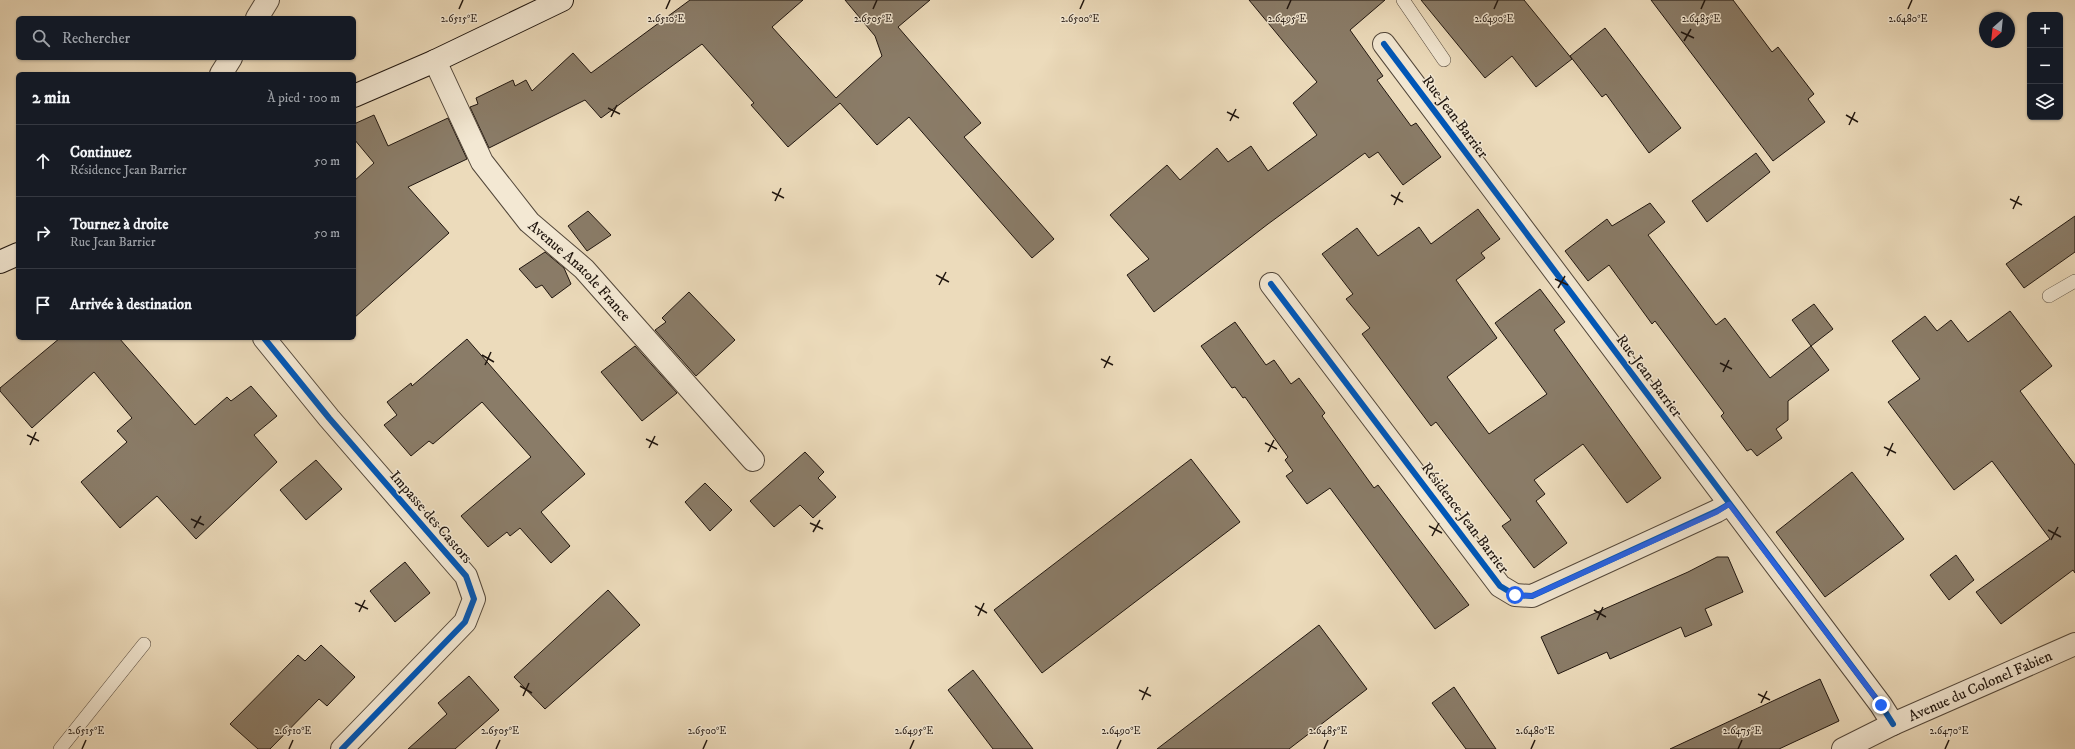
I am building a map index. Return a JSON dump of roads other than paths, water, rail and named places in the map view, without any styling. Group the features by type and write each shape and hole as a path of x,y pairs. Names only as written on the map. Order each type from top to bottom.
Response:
{"street":[{"path":"258,16 268,0"},
{"path":"356,95 436,61 562,0"},
{"name":"Rue Jean Barrier","path":"1384,44 1881,705 1893,724"},
{"path":"222,72 230,60"},
{"name":"Avenue Anatole France","path":"436,61 482,162 529,222 584,269 753,460"},
{"path":"0,262 16,255"},
{"name":"Résidence Jean Barrier","path":"1271,284 1500,586 1515,595 1532,596 1717,512 1729,504"},
{"name":"Impasse des Castors","path":"266,340 329,418 466,576 474,599 465,622 342,749"},
{"name":"Avenue du Colonel Fabien","path":"1843,749 1893,724 2075,644"}],"lane":[{"path":"1403,0 1444,60"},
{"path":"2049,296 2075,281"},
{"path":"60,749 144,644"}]}
